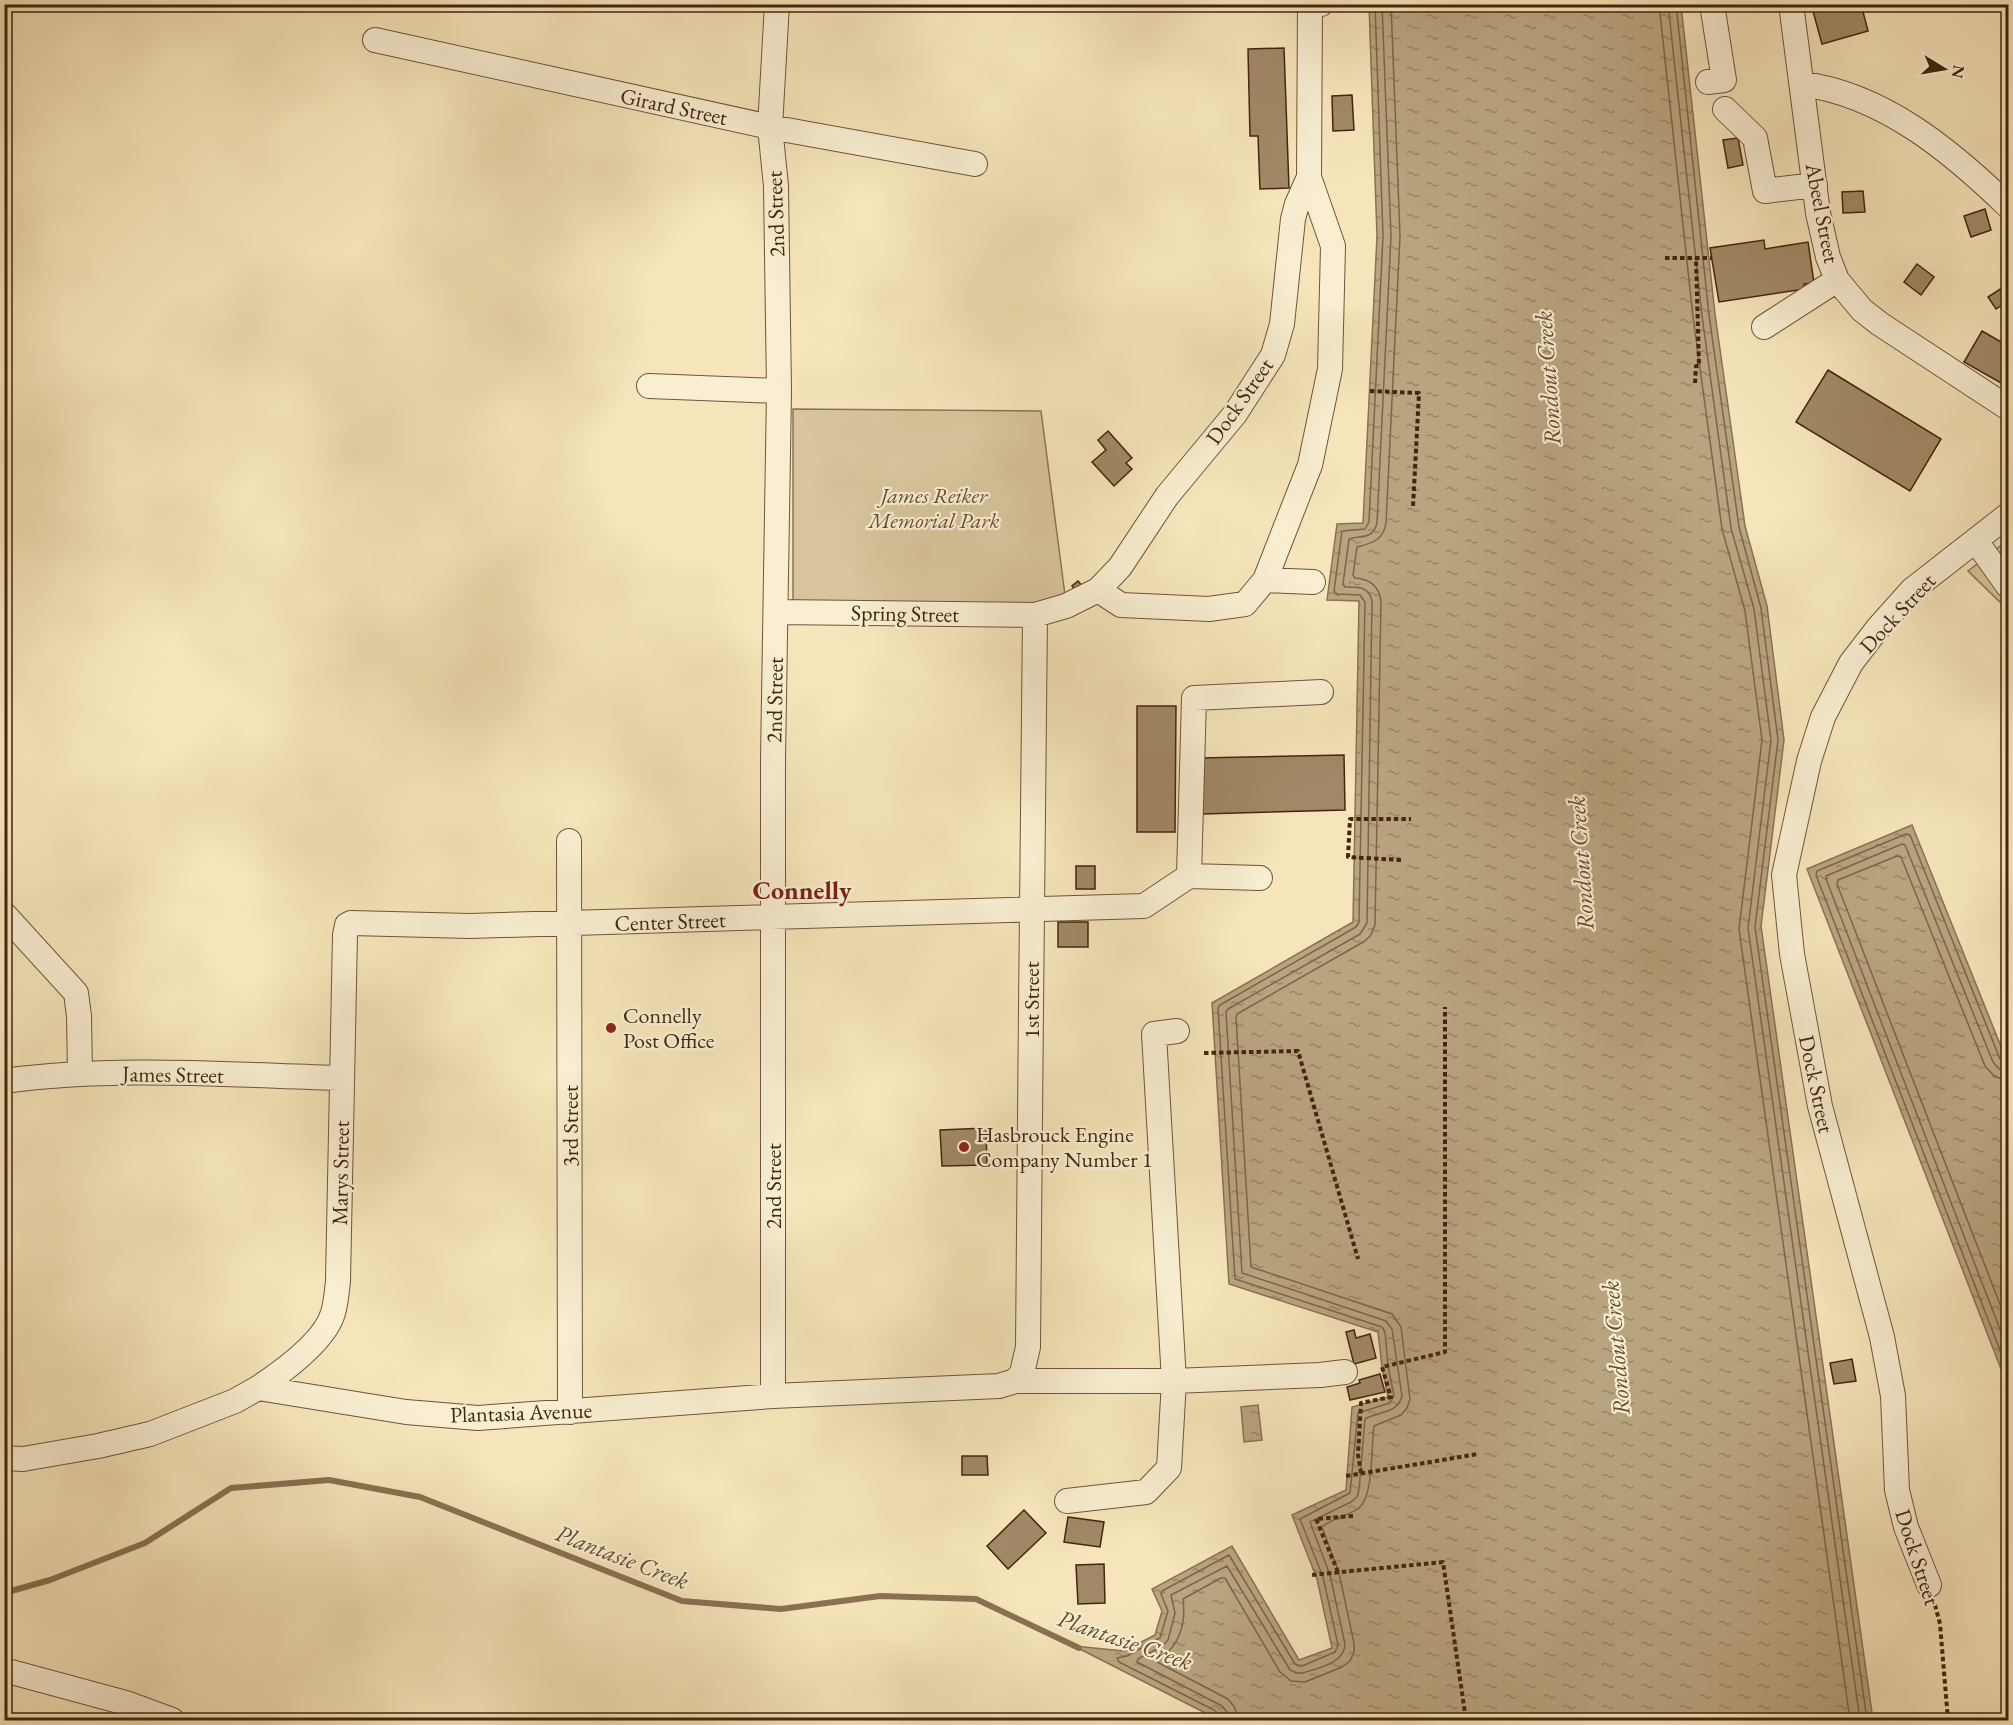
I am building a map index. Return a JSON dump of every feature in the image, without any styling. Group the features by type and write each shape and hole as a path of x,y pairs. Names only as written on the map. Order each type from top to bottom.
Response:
{"street":[{"name":"2nd Street","path":"773,1396 773,759 779,391 776,186 770,128 777,4"},
{"path":"1310,4 1321,4"},
{"name":"Dock Street","path":"1035,615 1066,606 1098,590 1119,567 1167,496 1235,414 1273,355 1282,324 1293,219 1309,177 1310,4"},
{"path":"1708,82 1724,80 1712,4"},
{"name":"Abeel Street","path":"1785,6 1803,84 1818,213 1828,257 1837,280 1862,310 1880,324 2008,408"},
{"name":"Girard Street","path":"375,40 770,128 975,164"},
{"path":"1803,84 1827,87 1898,118 1939,145 2008,206"},
{"path":"1725,109 1755,138 1765,191 1815,185"},
{"path":"1098,590 1121,605 1209,609 1245,604 1265,580 1310,465 1330,369 1333,246 1309,177"},
{"path":"1764,327 1837,280"},
{"path":"649,386 779,391"},
{"name":"Dock Street","path":"1929,1585 1906,1527 1897,1490 1893,1396 1882,1337 1820,1106 1792,954 1784,875 1809,761 1823,717 1851,663 1912,590 2008,515"},
{"path":"1976,541 2008,586"},
{"path":"1265,580 1313,582"},
{"name":"Spring Street","path":"776,612 1035,615"},
{"name":"1st Street","path":"1015,1381 1022,1373 1028,1347 1031,1128 1030,910 1035,615"},
{"path":"1260,878 1189,876 1194,698 1321,692"},
{"name":"3rd Street","path":"569,841 570,1412"},
{"name":"Center Street","path":"347,925 351,923 470,926 570,924 1144,906 1189,876"},
{"path":"4,914 76,993 79,1016 80,1074"},
{"name":"Marys Street","path":"258,1388 289,1367 324,1332 333,1314 338,1281 347,925"},
{"path":"1067,1501 1146,1492 1168,1468 1174,1381 1155,1034 1177,1031"},
{"name":"James Street","path":"4,1081 80,1074 342,1078"},
{"name":"Plantasia Avenue","path":"258,1388 406,1412 466,1417 570,1412 773,1396 999,1386 1015,1381 1174,1381 1345,1372"},
{"path":"4,1458 23,1458 98,1446 150,1434 235,1401 258,1388"},
{"path":"4,1670 126,1703 172,1720"}],"path":[{"path":"1665,258 1712,258"},
{"path":"1695,383 1696,366 1700,366 1696,258"},
{"path":"1370,391 1419,393 1413,507"},
{"path":"1401,860 1348,857 1350,819 1411,819"},
{"path":"1361,1473 1358,1455 1360,1403 1391,1397 1382,1367 1445,1352 1445,1007"},
{"path":"1204,1053 1298,1051 1358,1259"},
{"path":"1346,1476 1478,1454"},
{"path":"1338,1572 1316,1519 1353,1516"},
{"path":"1312,1575 1443,1562 1466,1720"},
{"name":"Dock Street","path":"1929,1585 1940,1624 1948,1720"}],"green space":[{"name":"James Reiker Memorial Park","path":"793,409 1041,411 1065,595 1028,609 793,601"},
{"path":"2008,540 2008,615 2005,607 1968,571"}],"water":[{"name":"Rondout Creek","path":"1369,5 1681,5 1715,314 1745,526 1767,606 1784,740 1761,926 1873,1720 1219,1720 1074,1646 1124,1651 1155,1635 1162,1611 1152,1589 1232,1546 1299,1660 1332,1648 1317,1579 1292,1515 1346,1490 1352,1407 1388,1397 1378,1332 1229,1284 1212,1003 1353,922 1359,601 1327,600 1337,524 1363,523 1377,236"},
{"path":"1912,825 2008,1064 2008,1387 1807,869"},
{"path":"1258,1405 1262,1440 1244,1442 1241,1407"}],"building":[{"path":"1811,4 1861,4 1868,31 1822,44"},
{"path":"1284,48 1289,188 1260,189 1258,136 1250,136 1248,49"},
{"path":"1352,95 1354,130 1333,131 1332,96"},
{"path":"1738,138 1743,165 1728,168 1723,140"},
{"path":"1863,191 1865,212 1843,213 1842,192"},
{"path":"1985,209 1991,230 1971,237 1964,216"},
{"path":"1764,240 1765,249 1808,242 1814,283 1804,284 1804,289 1719,302 1710,248"},
{"path":"1917,264 1934,277 1921,295 1904,282"},
{"path":"2008,284 2008,301 1996,309 1988,297"},
{"path":"1982,331 2008,346 2008,387 1964,362"},
{"path":"1828,370 1941,439 1910,491 1796,422"},
{"path":"1108,431 1132,458 1126,463 1132,469 1114,486 1092,462 1106,450 1098,440"},
{"path":"1078,581 1083,587 1076,592 1072,586"},
{"path":"1137,706 1176,706 1175,832 1137,832"},
{"path":"1344,755 1345,810 1202,814 1200,758"},
{"path":"1076,866 1095,866 1095,889 1076,889"},
{"path":"1058,922 1088,922 1088,947 1058,947"},
{"name":"Hasbrouck Engine Company Number 1","path":"986,1128 987,1165 942,1166 940,1130"},
{"path":"1354,1330 1356,1338 1370,1334 1376,1358 1354,1364 1346,1332"},
{"path":"1852,1359 1856,1381 1834,1384 1830,1363"},
{"path":"1380,1374 1385,1392 1350,1400 1347,1387 1360,1383 1359,1380"},
{"path":"962,1456 987,1456 988,1475 962,1475"},
{"path":"1024,1510 1046,1533 1008,1569 987,1546"},
{"path":"1068,1517 1104,1522 1100,1547 1064,1542"},
{"path":"1104,1564 1105,1603 1078,1604 1076,1565"}],"waterway":[{"name":"Plantasie Creek","path":"4,1593 50,1580 145,1543 231,1488 329,1480 420,1497 682,1601 781,1609 880,1596 976,1599 1079,1648"}],"place":[{"name":"Connelly Post Office","path":"611,1028"},
{"name":"Hasbrouck Engine Company Number 1","path":"964,1147"}],"district":[{"name":"Connelly","path":"802,890"}]}
